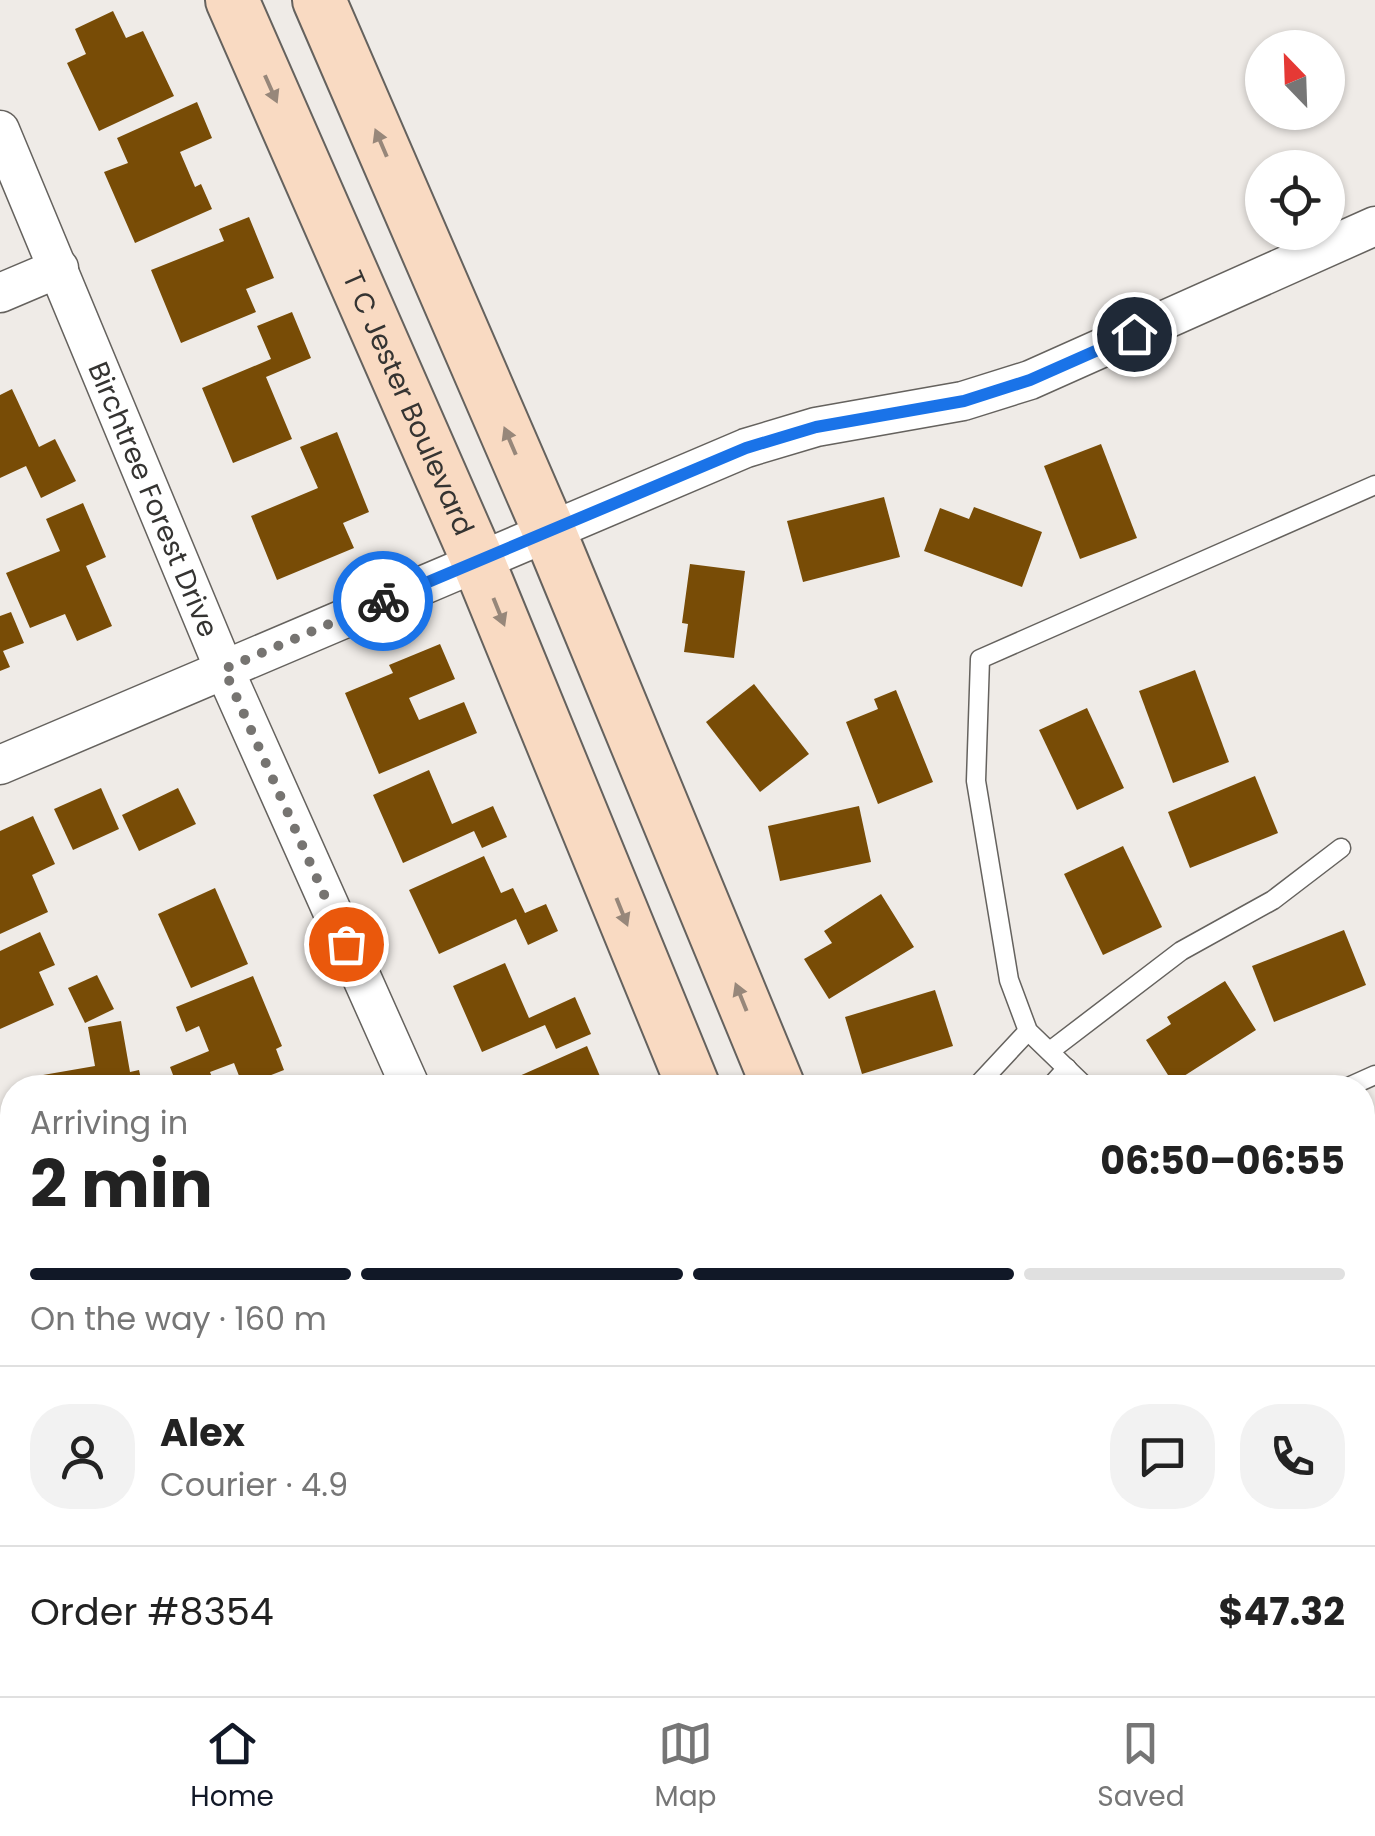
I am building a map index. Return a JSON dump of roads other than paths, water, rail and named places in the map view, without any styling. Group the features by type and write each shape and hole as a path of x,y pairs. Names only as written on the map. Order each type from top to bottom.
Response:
{"main road":[{"path":"319,0 549,531 774,1075"},
{"name":"T C Jester Boulevard","path":"242,3 478,561 689,1075"}],"street":[{"name":"Birchtree Forest Drive","path":"0,130 224,669 405,1075"},
{"path":"0,765 746,448 816,427 964,401 1030,380 1375,226"},
{"path":"0,293 59,268"}],"lane":[{"path":"1074,1075 1028,1031 1009,980 976,781 980,659 1375,485"},
{"path":"1050,1051 1181,951 1273,900 1341,848"},
{"path":"988,1075 1028,1031"},
{"path":"1061,1075 1067,1068"}]}
